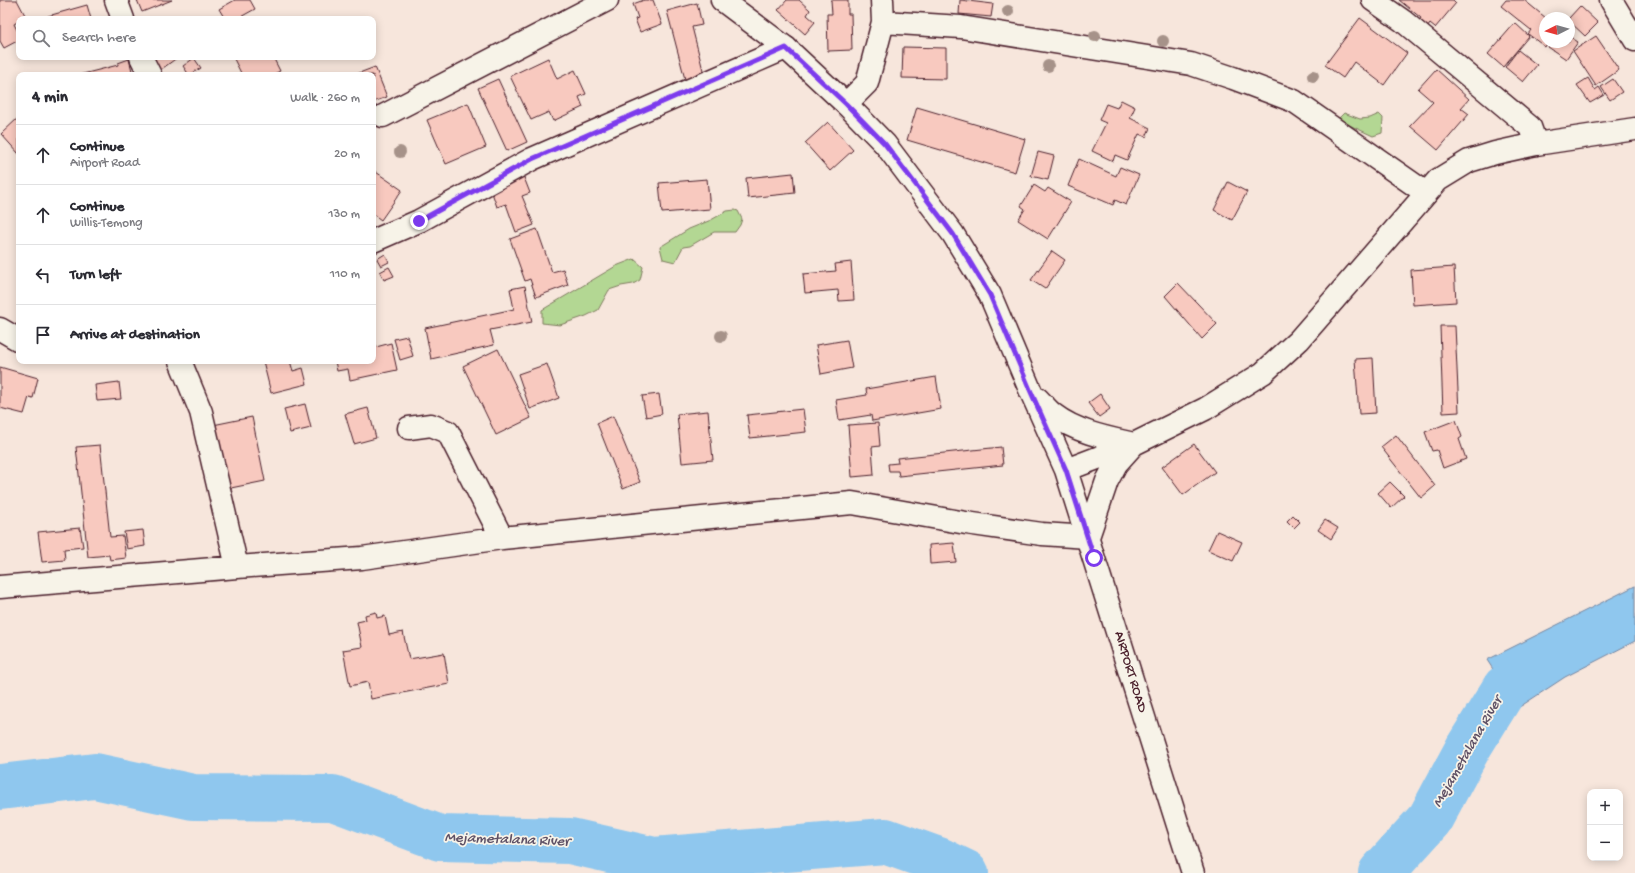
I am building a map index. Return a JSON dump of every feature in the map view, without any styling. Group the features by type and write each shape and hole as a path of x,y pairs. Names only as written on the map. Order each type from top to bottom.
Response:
{"street":[{"path":"116,0 122,16"},
{"path":"383,116 607,0"},
{"name":"AIRPORT ROAD","path":"722,0 786,48 846,104 885,144 953,234 990,295 1066,470 1193,873"},
{"path":"846,104 867,82 883,22 882,0"},
{"path":"1373,0 1403,21 1530,126 1536,144"},
{"path":"1611,0 1635,40"},
{"path":"883,22 960,27 1191,64 1294,101 1426,193"},
{"path":"376,240 419,221 532,159 786,48"},
{"path":"142,60 148,72"},
{"path":"1066,470 1134,444 1205,409 1263,373 1300,340 1438,180 1469,161 1495,153 1536,144 1635,128"},
{"path":"0,329 16,338"},
{"path":"181,364 201,412 237,567"},
{"path":"1031,392 1054,415 1072,425 1087,432 1134,444"},
{"path":"409,428 431,425 448,432 502,538"},
{"path":"0,587 362,558 502,538 852,503 966,523 1042,534 1088,537 1107,481 1116,464 1134,444"}],"green space":[{"path":"1344,113 1360,119 1370,118 1379,114 1383,118 1382,133 1373,136 1345,123 1339,118"},
{"path":"727,211 738,211 742,219 735,232 714,232 690,246 683,247 675,262 663,259 660,247 689,229 711,220"},
{"path":"634,259 643,267 640,280 633,284 609,290 598,310 560,325 542,323 542,310 616,266"}],"water":[{"path":"1635,586 1635,641 1565,677 1518,708 1487,660"}],"building":[{"path":"0,0 17,0 25,16 16,16 16,23 14,24 16,28 16,42 4,48 0,41"},
{"path":"137,0 172,0 142,12"},
{"path":"235,0 250,0 255,9 242,16 223,16 219,9"},
{"path":"644,0 653,0 662,24 640,32 635,19 638,18 633,4"},
{"path":"787,0 799,0 810,10 807,15 815,22 805,34 778,10"},
{"path":"831,0 848,0 848,14 851,14 852,50 828,51 827,14 832,14"},
{"path":"960,0 993,4 991,17 959,14"},
{"path":"1399,0 1453,0 1456,3 1435,28 1430,24 1427,28 1419,21 1421,18"},
{"path":"1506,0 1524,0 1539,12 1539,42 1528,34 1531,30 1501,6"},
{"path":"697,3 702,25 692,27 705,78 686,83 667,11"},
{"path":"87,5 90,16 48,16"},
{"path":"1580,6 1598,23 1585,36 1575,27 1574,12"},
{"path":"1360,18 1407,53 1384,85 1354,62 1343,78 1325,65"},
{"path":"1515,23 1529,36 1503,67 1488,54"},
{"path":"1596,36 1619,70 1596,86 1573,51"},
{"path":"903,47 946,48 946,79 902,78"},
{"path":"1550,48 1574,48 1566,59"},
{"path":"1518,50 1537,65 1523,82 1505,67"},
{"path":"548,58 557,79 575,70 586,94 579,97 583,107 553,121 549,112 531,120 510,76"},
{"path":"129,60 132,72 91,72 118,65 118,63"},
{"path":"151,60 174,60 159,71"},
{"path":"191,60 195,60 201,68 194,72 187,72 183,66"},
{"path":"234,60 274,60 280,71 278,72 240,72"},
{"path":"375,67 387,97 376,101 376,72 362,72"},
{"path":"1436,69 1469,99 1461,108 1469,114 1438,150 1410,126 1433,102 1418,89"},
{"path":"1588,78 1595,90 1599,87 1604,95 1590,103 1577,85"},
{"path":"498,79 527,142 507,151 478,88"},
{"path":"1613,79 1622,92 1610,100 1601,87"},
{"path":"1121,100 1135,107 1130,118 1150,128 1146,137 1139,134 1127,160 1115,155 1113,161 1092,151 1106,123 1099,120 1106,104 1117,108"},
{"path":"468,103 486,147 446,164 427,120"},
{"path":"917,107 1025,139 1015,172 907,140"},
{"path":"16,120 16,151 1,134"},
{"path":"828,122 853,150 830,171 805,143"},
{"path":"1038,152 1054,156 1048,180 1031,176"},
{"path":"1079,159 1116,176 1120,167 1139,175 1126,205 1115,200 1113,205 1068,186"},
{"path":"376,172 402,190 381,220 376,216"},
{"path":"793,173 795,193 748,198 746,178"},
{"path":"523,175 530,193 522,196 534,225 516,232 506,204 497,207 490,187"},
{"path":"707,179 710,209 662,213 659,183"},
{"path":"1228,182 1247,192 1232,220 1214,210"},
{"path":"1034,185 1045,192 1048,188 1071,202 1048,239 1018,220 1025,209 1021,206"},
{"path":"537,229 552,272 563,269 568,285 536,297 530,279 525,281 510,239"},
{"path":"1052,251 1065,260 1045,289 1031,280"},
{"path":"385,254 389,262 381,266 377,259"},
{"path":"851,262 854,300 839,301 838,290 805,293 803,274 836,271 835,264"},
{"path":"389,267 394,276 384,280 380,272"},
{"path":"1454,267 1456,302 1413,305 1411,270"},
{"path":"1178,283 1217,324 1202,339 1165,296"},
{"path":"525,286 532,322 490,330 494,345 431,359 425,328 514,309 510,289"},
{"path":"1440,326 1455,326 1459,412 1443,413"},
{"path":"407,336 413,356 400,360 394,339"},
{"path":"847,340 852,368 821,374 816,345"},
{"path":"391,343 397,370 350,380 348,369 337,371 336,364 376,364 376,347"},
{"path":"498,349 531,418 496,435 463,366"},
{"path":"1373,358 1376,413 1359,414 1355,359"},
{"path":"264,364 291,364 293,371 303,368 307,384 271,393"},
{"path":"547,364 559,398 530,409 518,374"},
{"path":"0,367 38,378 33,398 29,397 24,414 0,408"},
{"path":"936,377 941,409 872,421 871,415 839,420 836,400 867,395 866,389"},
{"path":"119,382 121,399 97,401 95,385"},
{"path":"659,394 662,414 646,417 642,396"},
{"path":"1100,394 1110,409 1099,417 1088,403"},
{"path":"305,404 311,428 290,433 284,409"},
{"path":"368,408 376,438 354,444 345,414"},
{"path":"803,409 806,432 750,438 747,415"},
{"path":"708,411 713,460 682,463 677,414"},
{"path":"613,416 640,482 623,489 597,423"},
{"path":"252,417 265,481 226,489 213,425"},
{"path":"1456,420 1462,437 1459,439 1466,459 1443,468 1437,450 1432,451 1425,432"},
{"path":"878,423 880,446 872,447 874,475 852,477 848,425"},
{"path":"1396,435 1435,486 1421,498 1381,447"},
{"path":"1194,444 1215,472 1183,495 1162,467"},
{"path":"100,445 110,537 123,536 126,558 110,560 109,555 88,557 76,447"},
{"path":"1001,447 1003,465 899,476 898,471 889,471 888,464 898,463 897,458"},
{"path":"1390,482 1404,496 1391,508 1378,493"},
{"path":"1293,515 1300,522 1294,528 1287,521"},
{"path":"1325,520 1338,528 1331,539 1318,530"},
{"path":"80,528 83,547 64,549 65,560 42,562 38,532"},
{"path":"143,530 145,546 127,549 124,532"},
{"path":"1217,531 1242,542 1233,561 1208,550"},
{"path":"954,543 956,562 930,564 929,545"},
{"path":"376,612 377,618 385,616 389,635 403,632 409,659 444,653 449,684 371,699 368,682 350,686 343,650 362,647 357,622 366,620 365,615"}],"waterway":[{"name":"Mejametalana River","path":"1381,873 1430,819 1468,748 1505,688"},
{"name":"Mejametalana River","path":"0,787 95,776 193,797 333,798 440,838 570,841 654,860 885,841 941,861 966,873"}],"route":[{"path":"419,221 532,159 786,48 846,104 885,144 953,234 990,295 1066,470 1094,558"}]}
